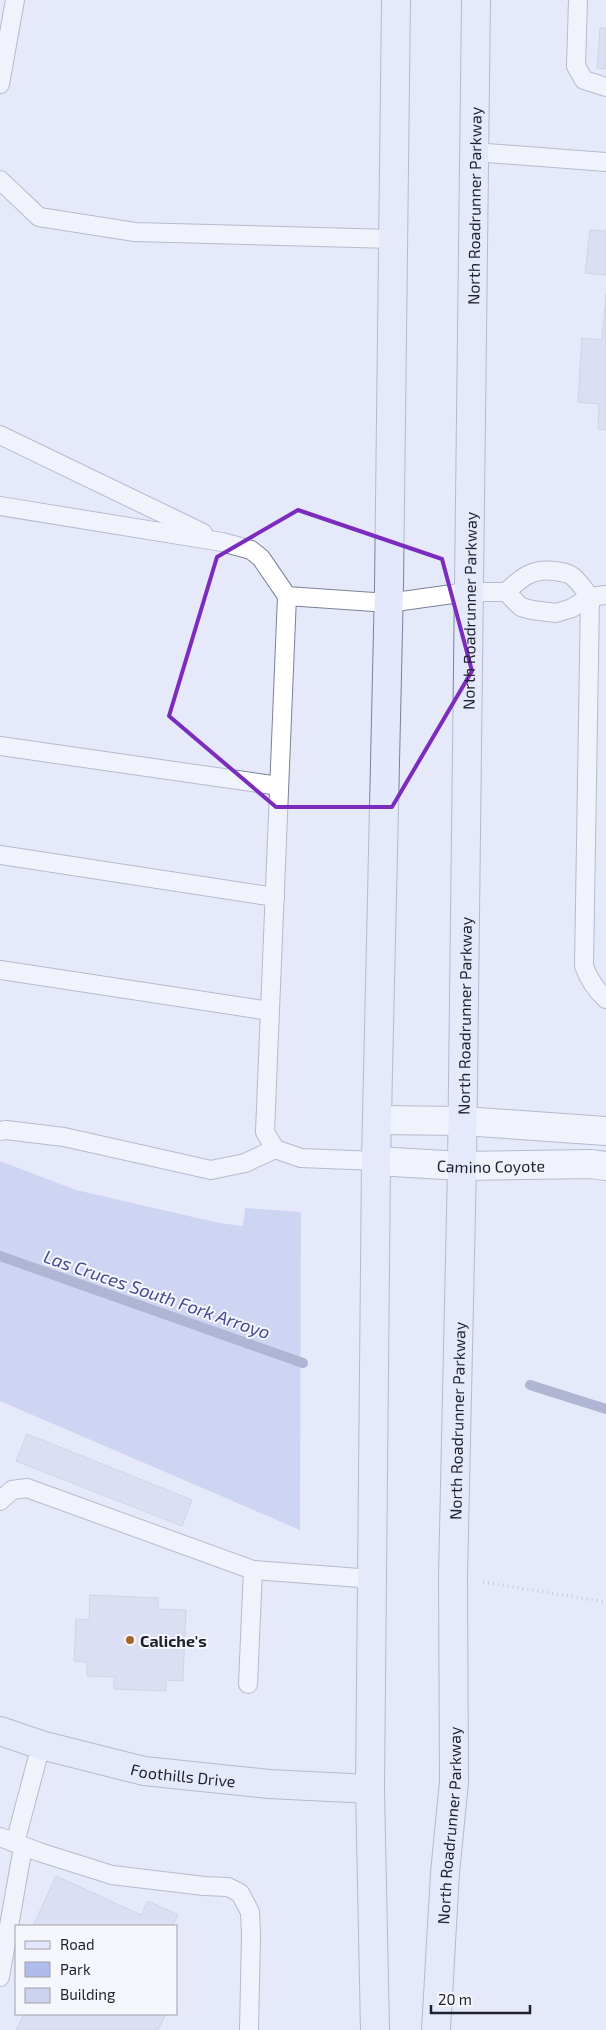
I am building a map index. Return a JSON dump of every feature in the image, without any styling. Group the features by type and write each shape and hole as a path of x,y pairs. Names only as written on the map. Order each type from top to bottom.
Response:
{"main road":[{"path":"375,2030 370,1789 376,1161 388,603 396,0"},
{"name":"North Roadrunner Parkway","path":"436,2030 445,1873 454,1782 453,1577 463,1121 476,0"},
{"name":"Foothills Drive","path":"0,1730 41,1745 144,1771 269,1784 370,1789"}],"street":[{"path":"377,1120 463,1121 606,1131"},
{"name":"Camino Coyote","path":"376,1161 462,1166 591,1164 606,1166"}],"lane":[{"path":"0,84 15,0"},
{"path":"578,0 576,66 584,80 606,87"},
{"path":"474,152 606,162"},
{"path":"0,180 39,217 135,232 392,239"},
{"path":"0,435 222,542"},
{"path":"0,506 222,542 251,550 261,558 287,596 264,1132 275,1149 301,1158 376,1161"},
{"path":"506,592 521,577 536,570 550,570 564,572 574,577 598,596"},
{"path":"287,596 388,603 468,592 506,592 521,607 556,612 572,608 598,596"},
{"path":"598,596 584,966 595,988 606,999"},
{"path":"0,746 279,786"},
{"path":"0,855 274,898"},
{"path":"0,970 270,1011"},
{"path":"0,1131 6,1130 64,1137 211,1170 245,1163 275,1149"},
{"path":"0,1501 12,1490 27,1488 253,1570 373,1579"},
{"path":"248,1684 253,1570"},
{"path":"0,1977 13,1842 41,1745"},
{"path":"13,1842 112,1874 204,1886 228,1887 240,1894 250,1912 252,1935 249,2030"}],"path":[{"path":"453,1577 606,1602"}],"highlighted area":[{"path":"298,510 442,559 472,671 392,807 276,807 169,716 217,557"}],"green space":[{"path":"0,1161 76,1190 219,1223 243,1226 245,1208 301,1212 300,1530 0,1401"}],"building":[{"path":"600,28 606,28 606,69 597,68"},
{"path":"590,230 606,231 606,275 585,273"},
{"path":"606,293 606,430 598,429 599,404 578,402 582,338 602,340"},
{"path":"27,1434 192,1500 182,1526 16,1461"},
{"name":"Caliche's","path":"90,1595 158,1598 158,1609 186,1610 183,1681 166,1680 166,1691 114,1689 114,1679 117,1677 87,1676 87,1662 74,1661 76,1619 89,1620"},
{"path":"56,1876 141,1915 148,1901 178,1915 173,1925 33,1925"},
{"path":"24,2015 166,2015 158,2030 16,2030"}],"waterway":[{"name":"Las Cruces South Fork Arroyo","path":"0,1256 303,1363"},
{"name":"Las Cruces South Fork Arroyo","path":"530,1385 606,1409"}],"place":[{"name":"Caliche's","path":"130,1640"}]}
